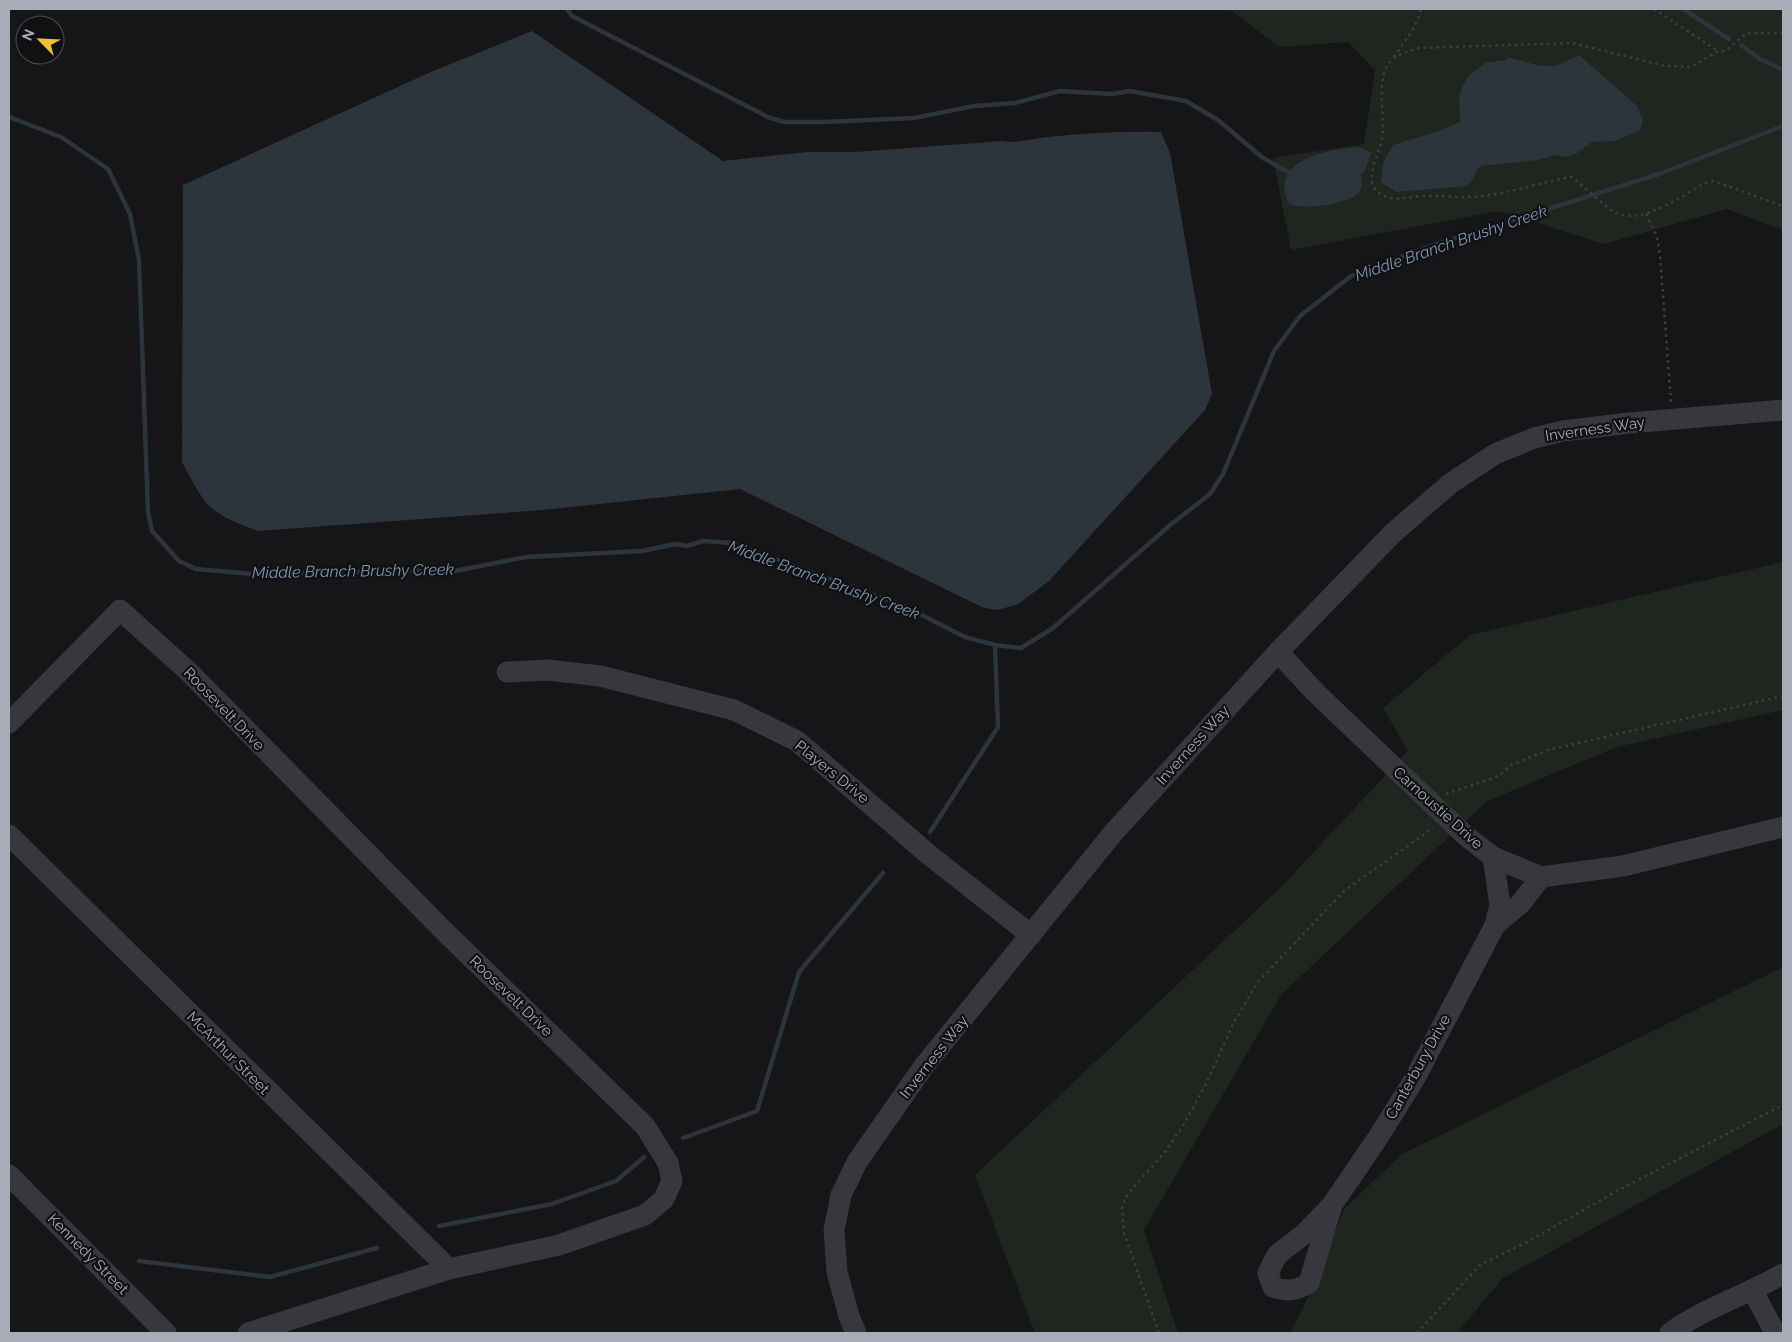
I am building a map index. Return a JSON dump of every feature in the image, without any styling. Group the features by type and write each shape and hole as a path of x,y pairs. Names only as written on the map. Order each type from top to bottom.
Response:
{"street":[{"name":"Inverness Way","path":"856,1333 836,1272 834,1230 841,1194 857,1162 924,1066 1114,832 1278,652 1393,533 1451,483 1495,454 1534,438 1563,431 1783,410"},
{"name":"Roosevelt Drive","path":"9,723 120,610 189,672 444,931 645,1126 668,1163 672,1181 664,1199 645,1215 559,1245 448,1269 248,1333"},
{"name":"Carnoustie Drive","path":"1278,652 1315,692 1439,811 1493,857 1541,876 1623,866 1783,827"},
{"name":"Players Drive","path":"507,672 548,670 600,676 734,710 797,741 928,854 1031,935"},
{"name":"McArthur Street","path":"9,835 448,1269"},
{"name":"Canterbury Drive","path":"1332,1205 1414,1080 1495,925 1500,905 1493,857"},
{"name":"Canterbury Drive","path":"1495,925 1521,903 1541,876"},
{"name":"Kennedy Street","path":"9,1175 166,1333"},
{"path":"1670,1333 1685,1322 1753,1291 1783,1274"},
{"path":"1753,1291 1775,1333"}],"path":[{"path":"1421,9 1411,33 1386,69 1383,84 1382,139 1372,177 1373,186 1379,194 1397,199 1432,196 1455,199 1484,196 1540,182 1572,177 1613,212 1621,216 1632,216 1646,214 1706,183 1714,181 1783,206"},
{"path":"1654,9 1718,51"},
{"path":"1393,59 1402,53 1419,48 1573,43 1665,66 1691,67 1718,51 1725,51 1746,33 1783,33"},
{"path":"1646,214 1657,236 1660,255 1673,420"},
{"path":"1159,1333 1124,1233 1122,1208 1126,1195 1165,1152 1184,1124 1206,1084 1234,1022 1257,983 1344,890 1433,829 1437,822 1440,803 1447,792 1500,775 1511,765 1530,755 1596,738 1783,696"},
{"path":"1417,1333 1480,1265 1529,1241 1623,1188 1783,1106"}],"shaded area":[{"path":"1229,9 1783,9 1783,230 1727,209 1604,244 1499,211 1291,250 1273,158 1364,144 1375,70 1348,42 1279,47"},
{"path":"532,31 723,161 807,152 856,152 1003,141 1014,142 1090,133 1161,132 1170,153 1212,394 1205,410 1049,581 1018,604 998,610 984,608 740,489 543,510 258,531 241,525 218,513 203,499 182,462 183,185 433,71"},
{"path":"1579,55 1637,106 1643,120 1640,130 1615,141 1592,142 1576,154 1565,157 1555,155 1538,160 1482,166 1478,168 1473,179 1466,186 1396,192 1381,182 1383,163 1393,145 1439,131 1460,122 1459,95 1467,77 1485,63 1505,60 1508,57 1540,66 1556,66"},
{"path":"1358,147 1371,152 1365,171 1361,174 1361,189 1356,194 1349,199 1327,205 1296,206 1289,204 1284,189 1286,177 1294,167 1318,154"},
{"path":"1783,562 1783,710 1617,747 1487,801 1281,995 1144,1230 1178,1333 1035,1333 975,1175 1282,886 1408,751 1383,708 1470,635"},
{"path":"1783,967 1783,1124 1503,1278 1457,1333 1290,1333 1317,1280 1344,1209 1402,1154"}],"waterway":[{"path":"567,9 572,16 768,117 784,122 914,118 974,106 1015,103 1060,91 1112,94 1129,91 1186,101 1218,120 1263,158 1288,172"},
{"path":"1683,9 1729,39"},
{"path":"1741,45 1760,59 1783,70"},
{"name":"Middle Branch Brushy Creek","path":"9,117 61,137 108,169 130,214 139,260 148,512 152,531 179,561 196,569 252,574 358,572 372,569 450,572 526,557 642,551 675,544 687,546 703,541 731,543 904,606 965,637 995,645 1021,648 1053,628 1169,526 1210,494 1223,474 1274,351 1300,316 1351,276 1431,246 1659,174 1783,126"},
{"path":"930,832 998,727 995,645"},
{"path":"683,1138 757,1111 799,972 883,873"},
{"path":"439,1226 552,1204 616,1181 644,1157"},
{"path":"139,1261 270,1277 377,1248"}]}
